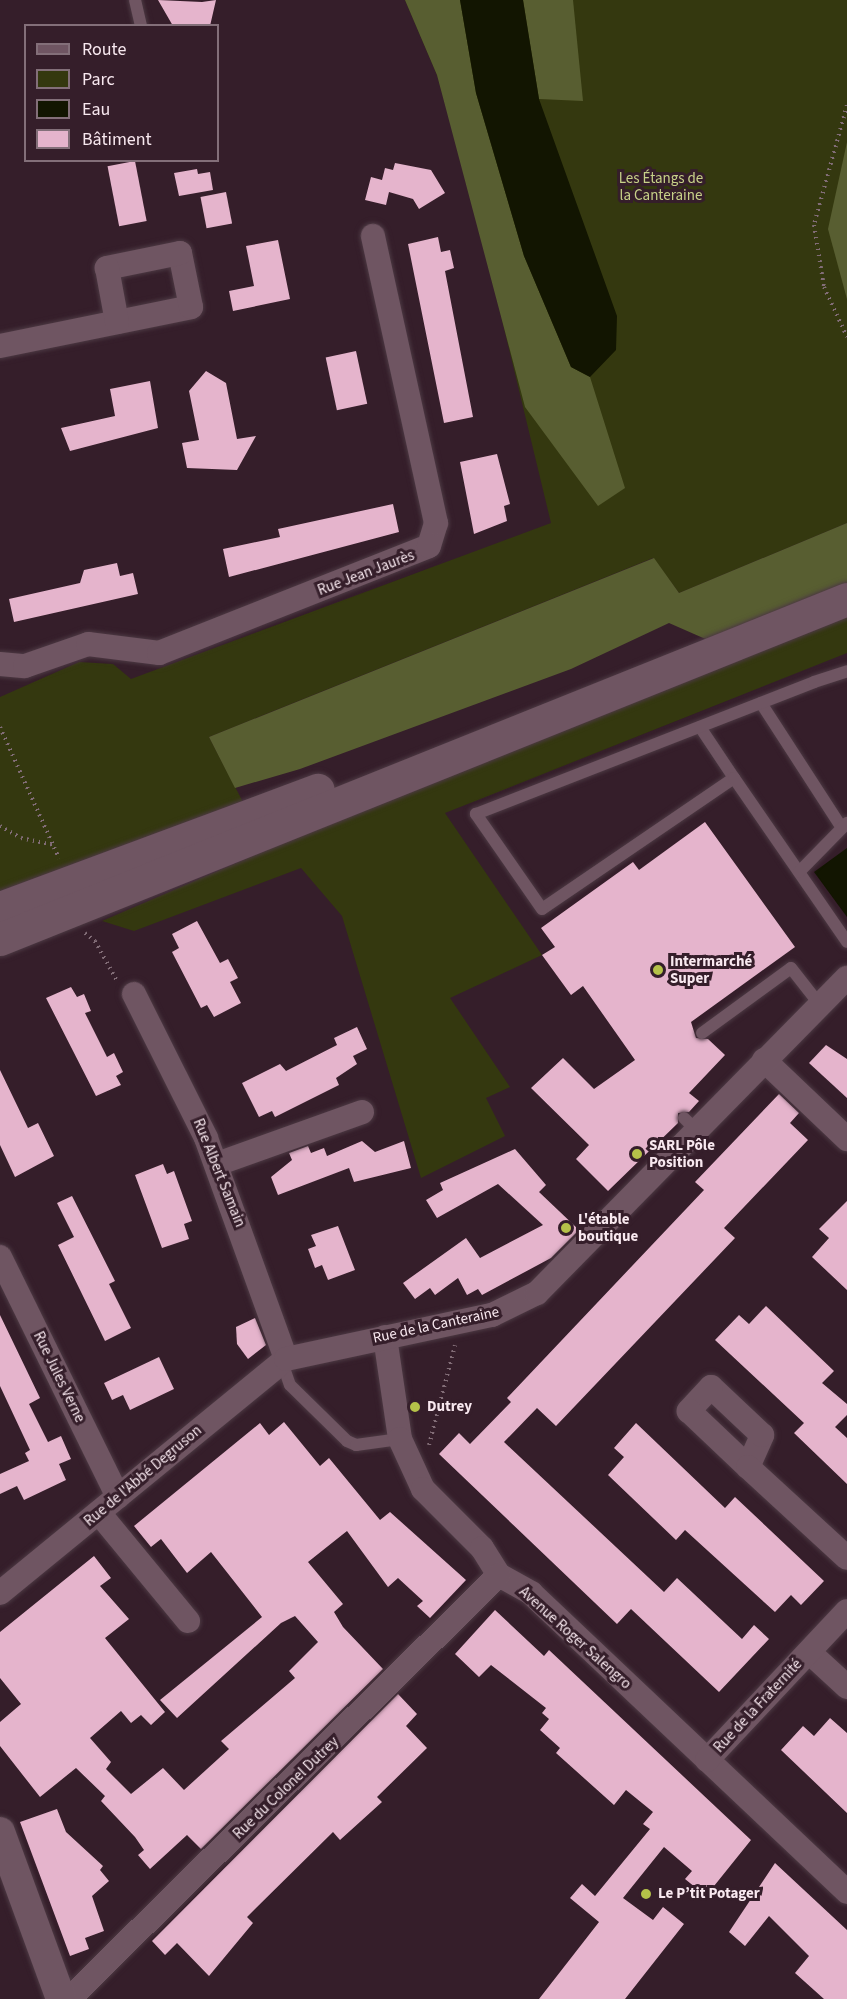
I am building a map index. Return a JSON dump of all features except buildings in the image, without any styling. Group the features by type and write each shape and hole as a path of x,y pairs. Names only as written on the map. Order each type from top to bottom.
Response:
{"main road":[{"path":"0,939 604,693 847,600"},
{"path":"0,908 288,801 604,693"}],"street":[{"name":"Rue Jean Jaurès","path":"0,664 25,666 88,644 159,653 429,546 436,523 374,236"},
{"path":"0,346 117,322"},
{"name":"Rue de la Canteraine","path":"284,1361 385,1337 454,1324 513,1308 552,1281 689,1124 764,1060 847,978"},
{"name":"Rue Albert Samain","path":"134,994 217,1164 284,1361"},
{"path":"764,1060 847,1139"},
{"path":"217,1164 362,1112"},
{"name":"Rue Jules Verne","path":"0,1257 118,1497"},
{"name":"Avenue Roger Salengro","path":"385,1337 400,1439 419,1484 482,1548 500,1575 531,1593 847,1892"},
{"name":"Rue de l'Abbé Degruson","path":"0,1593 284,1361"},
{"path":"748,1467 847,1558"},
{"path":"99,1513 188,1621"},
{"name":"Rue du Colonel Dutrey","path":"69,1999 500,1575"},
{"name":"Rue de la Fraternité","path":"707,1760 847,1611"},
{"name":"Rue de la Fraternité","path":"809,1652 847,1687"},
{"path":"0,1832 61,1999"}],"lane":[{"path":"135,0 141,24"},
{"path":"734,778 542,909 476,814 847,671"},
{"path":"761,703 845,825 799,872"},
{"path":"700,727 847,942"},
{"path":"702,1033 791,968 820,1005"},
{"path":"284,1361 290,1385 347,1441 356,1445 400,1439"}],"path":[{"path":"847,105 814,225 824,287 847,337"},
{"path":"0,826 21,838 53,846"},
{"path":"419,1484 456,1339 454,1324"}],"green space":[{"name":"Les Étangs de la Canteraine","path":"405,0 847,0 847,523 679,593 653,558 209,737 243,802 0,891 0,697 79,662 113,664 131,679 551,523 475,208 437,75"},
{"path":"405,0 460,0 476,93 524,256 571,367 590,377 625,488 598,506 525,407 437,75"},
{"path":"523,0 573,0 583,101 539,99"},
{"path":"847,142 847,299 828,229"},
{"path":"847,523 847,586 710,641 669,623 571,669 300,769 235,788 209,737 654,558 679,593"},
{"path":"847,615 847,653 445,813 542,955 450,998 510,1087 486,1098 505,1136 421,1178 342,916 301,868 134,931 102,921 487,755"}],"water":[{"path":"460,0 523,0 539,99 617,316 616,350 590,377 571,367 524,256 476,93"},
{"path":"847,848 847,917 814,872"}],"place":[{"name":"Intermarché Super","path":"658,970"},
{"name":"SARL Pôle Position","path":"637,1154"},
{"name":"L'étable boutique","path":"566,1228"},
{"name":"Dutrey","path":"415,1407"},
{"name":"Le P’tit Potager","path":"646,1894"}]}
